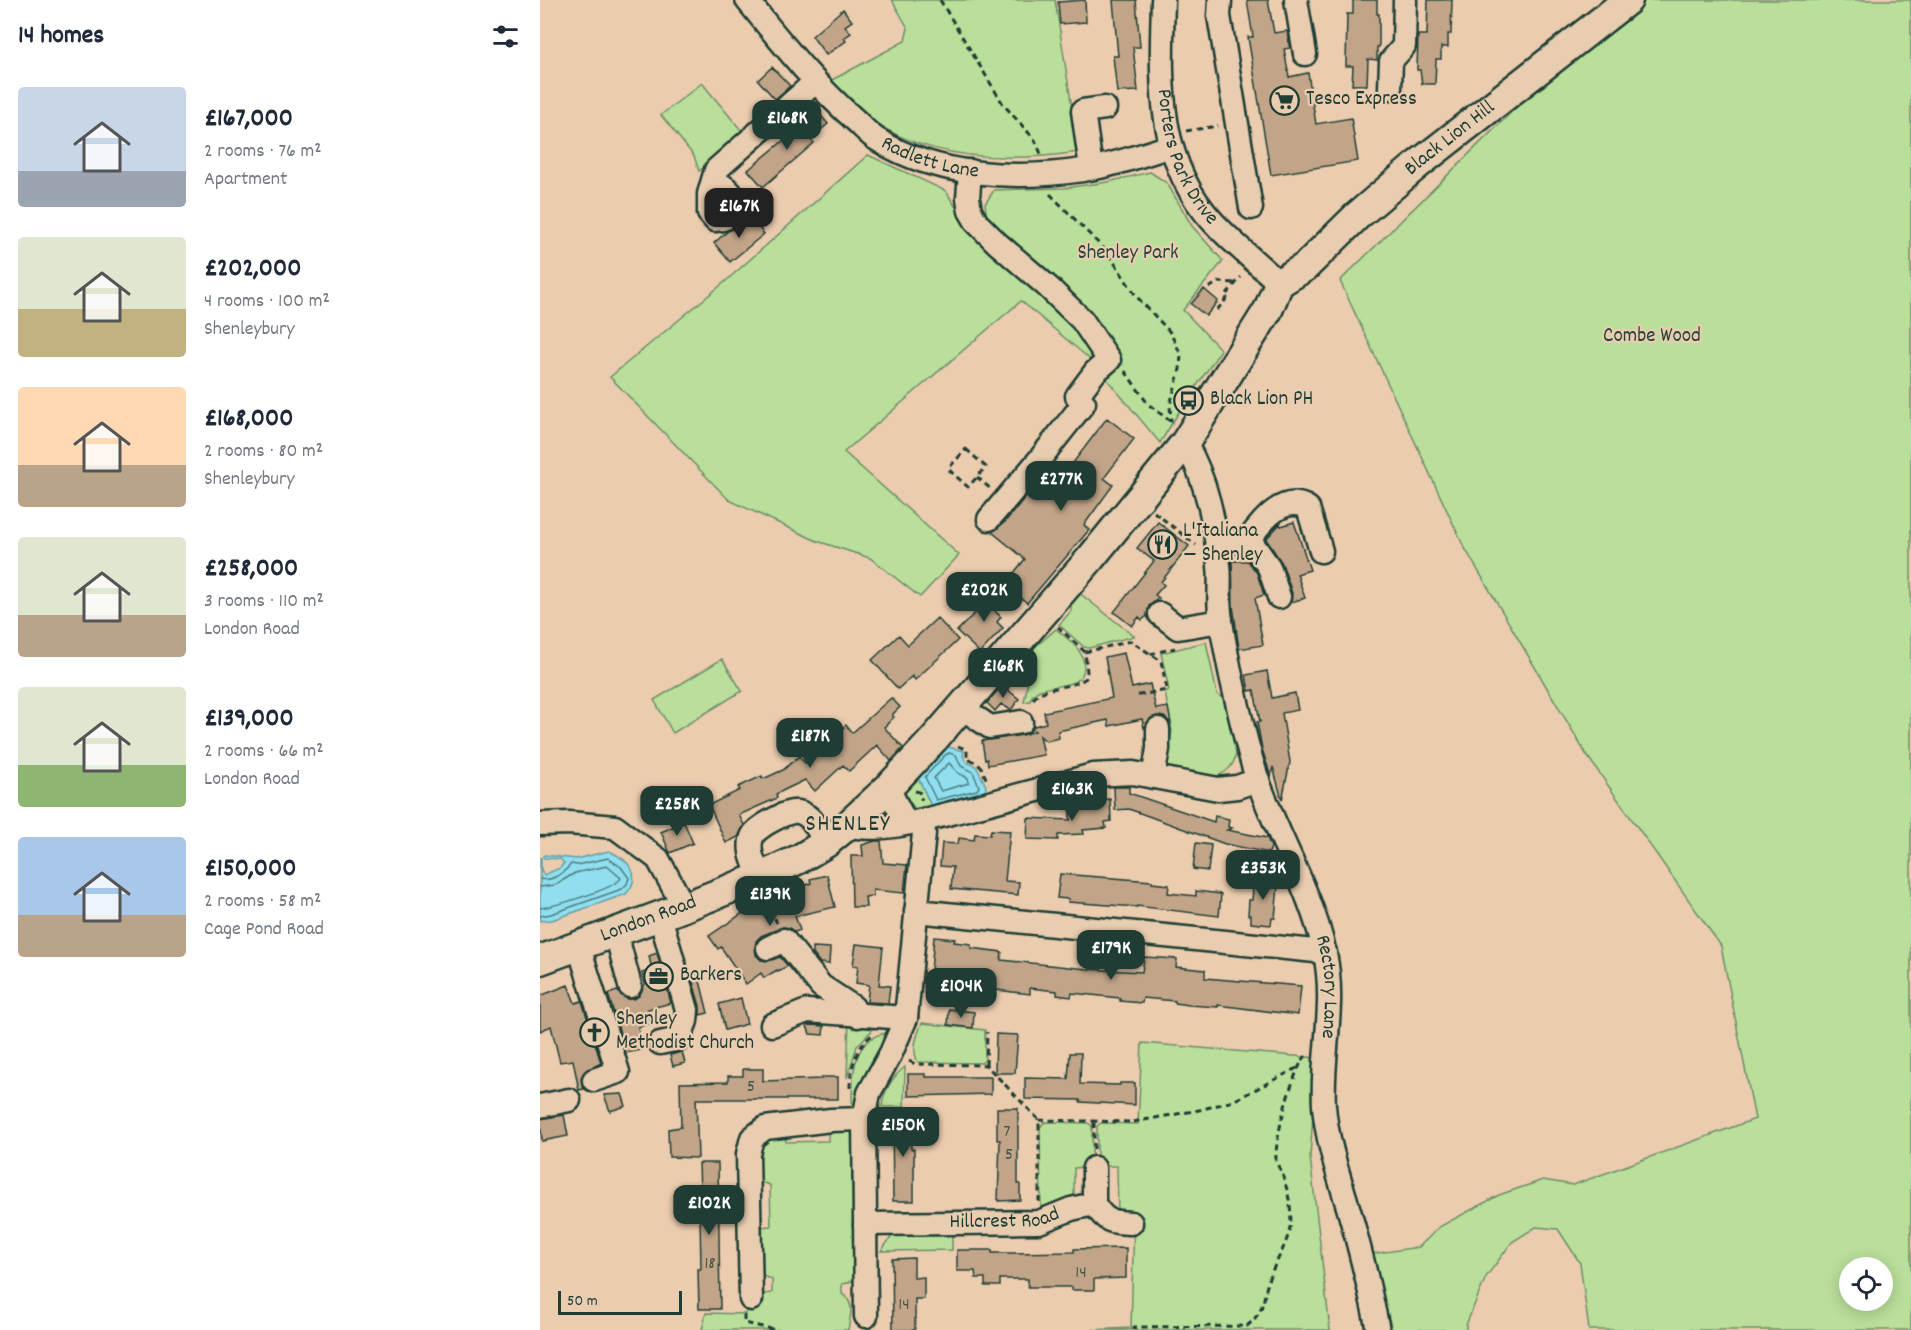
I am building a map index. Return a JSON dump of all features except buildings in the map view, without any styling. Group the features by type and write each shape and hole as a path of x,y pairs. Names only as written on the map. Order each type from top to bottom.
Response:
{"main road":[{"name":"Black Lion Hill","path":"1279,283 1305,267 1357,216 1417,165 1628,0"},
{"name":"London Road","path":"540,960 672,912 758,877 799,859 826,843 848,825 888,788 962,708 1139,500 1177,429 1268,310 1279,283"}],"street":[{"name":"Radlett Lane","path":"747,0 815,82 877,140 909,156 945,168 1042,175 1091,168 1171,146"},
{"name":"Porters Park Drive","path":"1163,0 1161,84 1165,121 1171,146 1184,178 1198,202 1214,222 1279,283"},
{"path":"1220,0 1219,15 1251,208"},
{"path":"1296,0 1305,54"},
{"path":"1390,88 1390,61 1404,46 1405,0"},
{"path":"713,180 716,170 815,82"},
{"path":"1091,168 1083,111 1105,108"},
{"path":"970,171 968,198 970,211 977,223 1082,320 1109,360 1095,372 1077,396 1084,403 989,519"},
{"name":"Rectory Lane","path":"1177,429 1194,457 1202,477 1218,554 1221,621 1246,740 1258,780 1308,897 1325,952 1328,969 1329,1009 1324,1107 1333,1156 1368,1282 1378,1330"},
{"path":"1218,554 1249,539 1263,520 1291,502 1308,508 1321,551"},
{"path":"1249,539 1269,567 1279,597"},
{"path":"1160,614 1178,628 1221,621"},
{"path":"962,708 990,727 1021,722"},
{"path":"1153,777 1158,749 1158,729"},
{"path":"848,825 875,828 914,822 1093,775 1133,773 1218,789 1237,787 1258,780"},
{"path":"866,1316 864,1119 869,1093 891,1053 906,1018 924,833 888,788"},
{"path":"758,877 751,846 753,835 762,826 792,812 801,813 809,817 826,843"},
{"path":"540,824 568,823 615,827 657,859 672,912 687,1010 686,1022 679,1039 660,1044"},
{"path":"916,910 1325,952"},
{"path":"616,933 630,986"},
{"path":"776,944 821,986 854,1007 858,1016"},
{"path":"579,947 618,1072 594,1080"},
{"path":"772,1025 807,1011 906,1018"},
{"path":"540,1106 569,1100"},
{"path":"751,1299 748,1154 752,1138 765,1128 831,1120 864,1119"},
{"path":"1094,1168 1094,1204 1106,1220 1131,1223"},
{"name":"Hillcrest Road","path":"865,1224 1039,1222 1071,1209 1094,1204"}],"path":[{"path":"940,0 1003,104 1035,140 1042,156 1041,162"},
{"path":"1045,190 1057,198 1108,253 1136,296 1173,337 1180,355 1180,369 1170,405 1177,429"},
{"path":"1217,310 1241,278"},
{"path":"1209,288 1218,282 1236,283"},
{"path":"1109,360 1122,365 1148,404 1177,429"},
{"path":"966,449 986,467 968,487 948,469 966,449"},
{"path":"1139,500 1218,554"},
{"path":"1033,699 1043,692 1074,685 1086,678 1087,672 1085,652 1043,613"},
{"path":"1085,652 1131,641 1161,661 1167,690 1134,696"},
{"path":"950,744 967,750 967,759 981,767 989,786"},
{"path":"758,877 776,944"},
{"path":"986,1065 987,1032"},
{"path":"1134,1330 1134,1327 1247,1326 1259,1316 1270,1277 1286,1243 1290,1227 1288,1199 1282,1173 1276,1161 1283,1116 1298,1067 1304,1056 1325,1054"},
{"path":"906,1060 915,1064 986,1065 1039,1120 1039,1222"},
{"path":"1039,1120 1133,1122 1199,1110 1233,1101 1298,1067"},
{"path":"1094,1121 1094,1168"}],"green space":[{"path":"892,0 1055,0 1079,152 998,157 944,151 893,133 870,119 830,81 905,41 908,28"},
{"name":"Combe Wood","path":"1645,0 1911,0 1911,1330 1589,1330 1580,1263 1558,1229 1536,1227 1512,1242 1486,1277 1466,1330 1392,1330 1371,1254 1419,1247 1439,1227 1499,1195 1543,1180 1573,1185 1755,1119 1721,946 1586,754 1463,545 1340,281 1545,79"},
{"path":"702,83 746,136 699,171 694,156 661,115"},
{"path":"868,155 946,191 968,227 1020,273 1089,346 1097,359 1092,361 1021,301 844,452 959,555 920,597 870,558 817,541 729,500 610,377 727,280"},
{"name":"Shenley Park","path":"1150,172 1167,183 1192,226 1223,261 1183,310 1221,350 1160,443 1105,377 1123,364 1100,328 1073,294 987,219 985,204 994,190 1064,188 1108,182"},
{"path":"1078,592 1134,636 1089,648 1084,647 1059,625 1071,611 1071,600"},
{"path":"1056,629 1080,652 1084,664 1082,675 1076,681 1068,684 1041,690 1034,694 1030,701 1024,702 1034,648"},
{"path":"1206,642 1217,694 1225,700 1236,748 1231,767 1214,777 1163,769 1164,751 1172,732 1165,692 1169,690 1161,653"},
{"path":"722,659 742,691 673,733 654,700"},
{"path":"917,775 932,808 918,812 908,800 905,792"},
{"path":"849,1018 876,1026 857,1046 847,1078"},
{"path":"922,1023 985,1030 985,1060 981,1063 918,1062 915,1048"},
{"path":"887,1033 857,1105 852,1105 856,1060 867,1042 875,1036"},
{"path":"1142,1043 1317,1058 1310,1157 1330,1330 1092,1330 1131,1328 1134,1218 1118,1217 1117,1166 1101,1166 1097,1159 1097,1126 1101,1123 1138,1124"},
{"path":"905,1067 904,1107 882,1107 889,1085"},
{"path":"1045,1122 1088,1123 1092,1126 1092,1155 1086,1167 1074,1168 1074,1201 1041,1215 1040,1127"},
{"path":"854,1129 857,1277 842,1284 842,1294 851,1306 848,1330 702,1330 706,1313 746,1314 746,1306 764,1294 772,1293 772,1279 760,1275 759,1227 771,1226 770,1185 760,1182 755,1150 766,1139 785,1134 786,1142 828,1141 828,1130"},
{"path":"952,1235 952,1250 881,1251 892,1236"}],"water":[{"path":"948,747 964,751 963,756 966,762 976,766 986,786 985,794 932,808 917,775 941,750"},
{"path":"609,851 628,864 633,874 631,887 626,894 552,920 540,921 541,857 541,870 544,875 560,868 564,863 560,859 544,858 545,855 576,859"}],"place":[{"name":"Tesco Express","path":"1285,100"},
{"name":"Black Lion PH","path":"1189,400"},
{"name":"L'Italiana — Shenley","path":"1162,544"},
{"name":"Barkers","path":"659,976"},
{"name":"Shenley Methodist Church","path":"595,1032"}],"district":[{"name":"SHENLEY","path":"848,825"}]}
